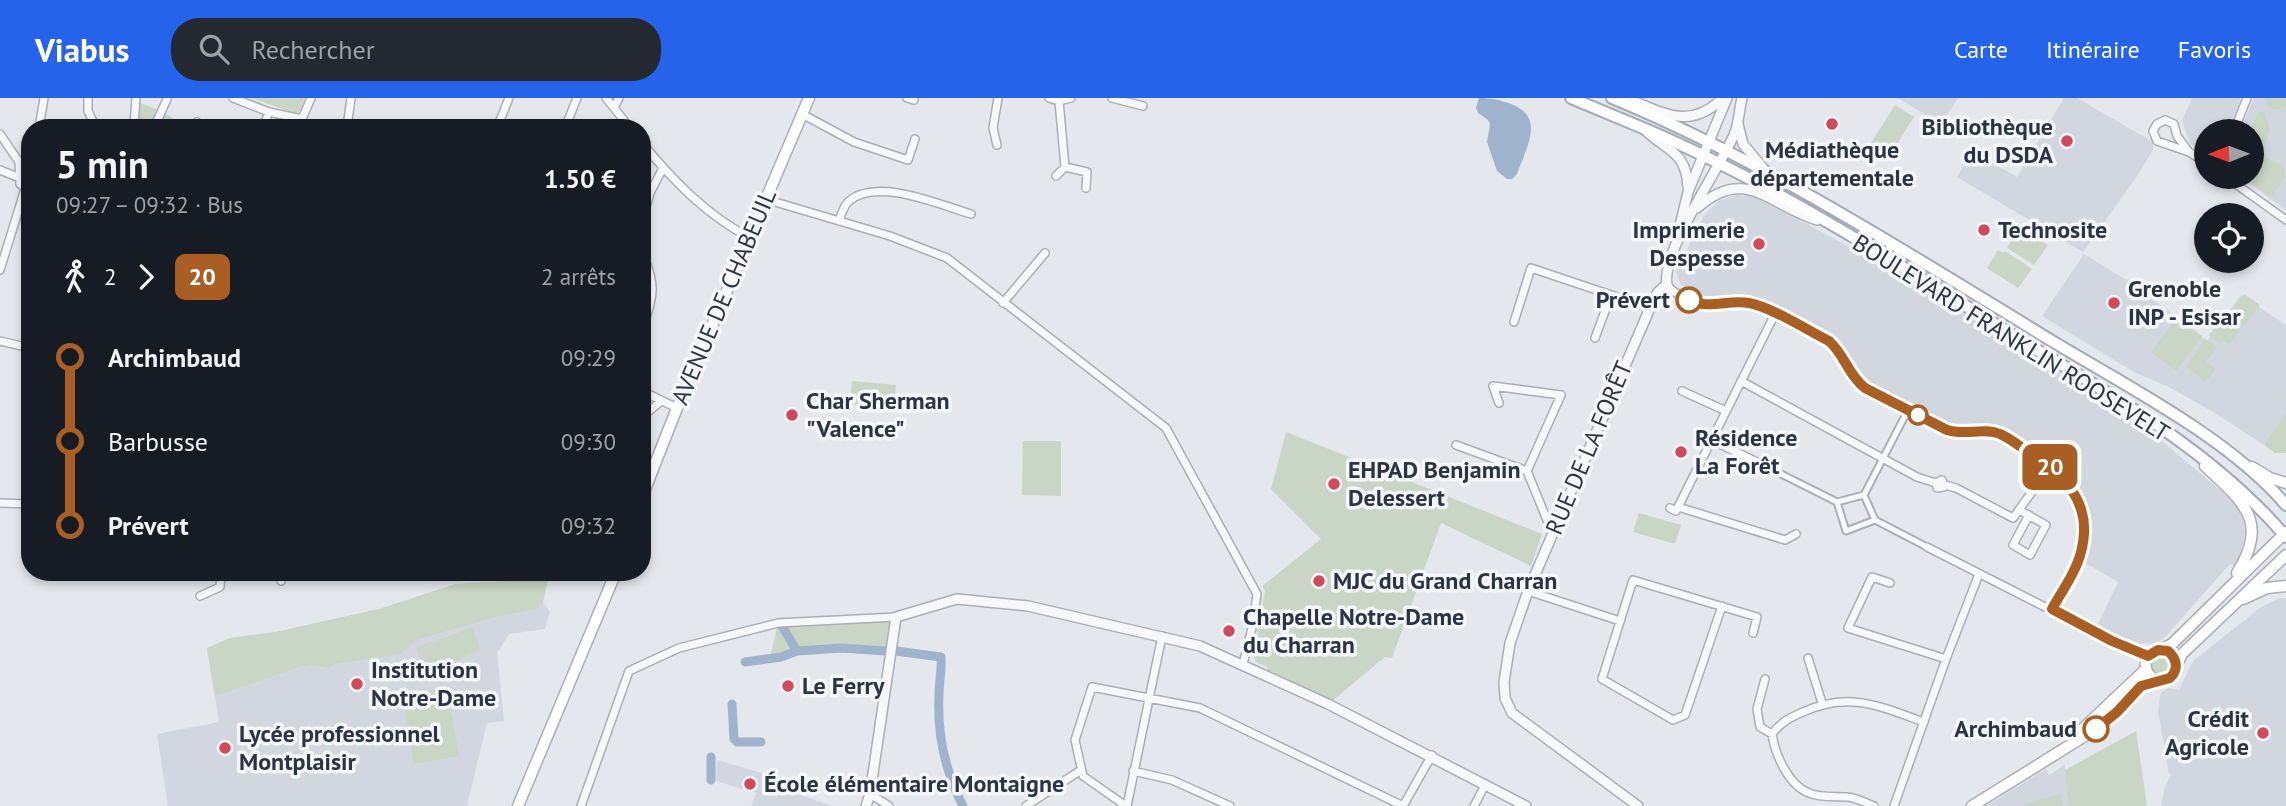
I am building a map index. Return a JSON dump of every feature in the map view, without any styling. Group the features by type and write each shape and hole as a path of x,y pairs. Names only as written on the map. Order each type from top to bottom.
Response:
{"main road":[{"name":"AVENUE DE CHABEUIL","path":"651,474 748,237 809,98"},
{"name":"BOULEVARD FRANKLIN ROOSEVELT","path":"1571,98 1718,163 1826,223 2119,400 2236,486 2285,534"},
{"name":"BOULEVARD FRANKLIN ROOSEVELT","path":"1612,98 1725,151 1868,228 2154,403 2236,458 2286,505"},
{"path":"2186,448 2239,499 2250,518 2253,533 2249,555 2229,585"},
{"path":"2236,458 2270,478 2286,483"},
{"path":"2156,680 2149,676 2146,669 2148,656 2163,650 2285,534"},
{"path":"2176,663 2182,654 2286,555"},
{"path":"518,806 611,581"},
{"path":"2233,604 2267,588 2286,586"},
{"path":"1972,806 2096,729 2117,712 2141,686 2170,678 2176,669 2176,663 2172,654 2163,650"},
{"path":"2060,751 2146,669"}],"street":[{"path":"40,119 44,98"},
{"path":"88,98 88,111 92,119"},
{"path":"132,119 136,98"},
{"path":"233,98 268,114 302,119 311,98"},
{"path":"348,119 351,98"},
{"path":"501,119 509,98"},
{"path":"569,119 577,98"},
{"path":"606,98 623,119"},
{"path":"614,108 619,98"},
{"path":"997,145 993,128 998,98"},
{"path":"1049,98 1059,101 1071,98"},
{"path":"1112,98 1143,106"},
{"name":"RUE DE LA FORÊT","path":"1626,98 1671,116 1686,118 1702,114 1725,98"},
{"name":"RUE DE LA FORÊT","path":"1678,239 1688,192 1725,98"},
{"path":"1725,151 1738,123 1742,98"},
{"path":"2239,119 2247,98"},
{"path":"156,119 166,99"},
{"path":"1056,177 1065,167 1059,101"},
{"path":"266,119 268,114"},
{"path":"802,114 855,142 908,160 915,139"},
{"path":"2168,144 2174,141 2177,129 2171,121 2165,120 2157,124 2153,131 2155,138 2160,143 2194,155"},
{"path":"1738,123 1743,144 1769,175"},
{"path":"1643,128 1679,156 1688,175 1688,192"},
{"path":"0,134 19,166 21,185"},
{"path":"2177,136 2189,152"},
{"name":"RUE DE LA FORÊT","path":"1638,806 1512,713 1505,698 1504,682 1510,643 1528,591 1650,308 1658,292 1667,284 1667,267 1678,239 1725,151"},
{"path":"651,154 663,168 719,218 748,237"},
{"path":"1065,167 1087,172 1086,188"},
{"path":"651,191 663,168"},
{"path":"0,170 20,178"},
{"path":"1693,212 1722,191 1742,187 1755,190 1810,218 1826,223"},
{"path":"2243,189 2286,220"},
{"path":"839,221 850,200 885,191 903,193 971,214"},
{"path":"765,199 890,236 947,258 1166,428 1257,594 1254,624 1243,664"},
{"path":"0,270 21,206"},
{"path":"1003,303 1045,253"},
{"path":"1514,322 1531,268 1650,308"},
{"path":"651,274 654,295 651,304"},
{"path":"1667,284 1674,292 1703,305 1743,302 1775,314 1829,341 1858,383 1953,432 1986,431 2002,435 2050,467 2069,484 2076,496 2084,527 2081,555 2052,609"},
{"path":"1595,338 1611,295"},
{"path":"1775,314 1712,440 1674,508 1785,540 1796,534"},
{"path":"0,341 21,346"},
{"path":"1741,382 1917,477 1936,483 1940,489 1945,485 1956,488 2013,518 2050,467"},
{"path":"1499,403 1493,386 1560,395 1527,471 1547,520 1556,524"},
{"path":"1682,391 1727,411"},
{"path":"651,396 677,408"},
{"path":"651,409 661,401"},
{"path":"1712,440 1837,502 1864,495 1909,410"},
{"path":"1456,445 1527,471"},
{"path":"1864,495 1875,520 2112,641 2148,656"},
{"path":"1837,502 1846,531 1875,520"},
{"path":"0,503 21,504"},
{"path":"2019,510 2029,515 2046,525 2030,555 2013,545 2029,515"},
{"path":"1894,806 1979,574"},
{"path":"1890,583 1872,577 1848,628 1946,659"},
{"path":"1722,606 1685,715 1673,720 1602,679 1633,580 1722,606 1757,617 1753,633"},
{"path":"200,596 220,587 220,581"},
{"path":"1528,591 1620,621"},
{"path":"580,806 629,671 679,648 778,623 896,617 957,599 1036,606 1200,646 1432,755 1526,806"},
{"path":"866,806 896,617"},
{"path":"1162,636 1148,700 1126,806 1083,776 1075,740 1092,687 1148,700 1200,709 1221,717 1248,733 1255,733 1403,806 1432,755"},
{"path":"1808,658 1822,703"},
{"path":"1765,680 1757,709 1758,718 1760,727 1772,733"},
{"path":"1874,806 1852,797 1810,794 1795,784 1773,742 1772,733 1783,721 1822,703 1846,700 1884,708 1924,722"},
{"path":"1026,806 1082,770"},
{"path":"1133,771 1172,780 1230,806"},
{"path":"1474,806 1485,785"},
{"path":"870,794 889,806"}],"shaded area":[{"path":"1898,98 1958,98 1941,124"},
{"path":"2064,98 2077,98 2153,142 2153,150 2137,176 2083,252 1957,177 1972,151 2017,177"},
{"path":"2192,98 2241,98 2233,119 2194,119 2194,145 2190,143 2182,121"},
{"path":"2254,98 2286,98 2286,210 2257,189 2264,189 2264,119 2245,119"},
{"path":"1736,195 1767,202 1914,283 2145,427 2237,506 2242,515 2245,532 2241,553 2234,566 2230,564 2157,643 2138,644 2096,628 2118,582 2085,563 2091,532 2084,498 2074,477 2001,427 1984,423 1953,424 1884,391 1862,377 1840,342 1759,298 1737,294 1703,297 1681,285 1676,272 1704,215 1719,201"},
{"path":"2084,254 2136,286 2207,341 2241,295 2286,325 2286,412 2264,445 2213,412 2171,388 2134,372 2042,316"},
{"name":"Institution Notre-Dame","path":"548,581 543,602 550,612 545,629 509,634 497,653 504,721 487,723 467,806 168,806 157,734 219,722 207,648 230,638 276,632 379,609 456,584"},
{"path":"2279,598 2286,598 2286,806 2161,806 2171,774 2158,711 2161,692 2169,688 2179,690 2193,661 2260,608"},
{"name":"École élémentaire Montaigne","path":"717,760 775,777 774,786 832,806 751,806 756,793 716,781"},
{"path":"2065,765 2068,806 1986,806 2046,769 2049,775"}],"green space":[{"path":"252,98 305,98 299,112 294,113"},
{"path":"2265,98 2286,98 2286,106 2273,109"},
{"path":"137,102 159,110 154,119 137,119"},
{"path":"1895,105 1914,117 1888,158 1869,146"},
{"path":"2264,111 2270,129 2264,147 2264,119 2255,119 2258,113"},
{"path":"163,112 174,119 160,119"},
{"path":"2264,147 2266,158 2281,164 2286,174 2272,198 2260,189 2264,189"},
{"path":"2019,228 2048,245 2034,265 2007,248"},
{"path":"1998,250 2003,253 2005,251 2032,269 2018,288 1987,268"},
{"path":"2244,294 2260,305 2244,326 2228,315"},
{"path":"2177,317 2202,336 2176,371 2151,352"},
{"path":"2222,318 2240,330 2230,344 2223,340 2220,343 2209,335"},
{"path":"2205,339 2217,347 2206,362 2216,369 2206,382 2186,367"},
{"path":"852,381 896,385 894,408 850,404"},
{"path":"2286,412 2286,453 2275,453 2264,445"},
{"path":"1286,432 1542,534 1531,566 1441,523 1392,658 1385,657 1332,701 1267,670 1267,667 1256,662 1253,656 1265,591 1262,586 1321,539 1271,489"},
{"path":"1023,441 1061,441 1061,496 1022,495"},
{"path":"1639,513 1681,525 1675,544 1633,532"},
{"path":"548,581 543,602 537,609 499,616 416,640 403,652 394,655 335,664 329,668 309,664 215,696 207,648 230,638 276,632 379,609 456,584"},
{"path":"896,617 891,648 886,651 841,648 797,651 770,658 778,623"},
{"path":"472,628 481,650 424,676 417,647"},
{"path":"2157,656 2165,656 2171,666 2165,676 2157,676 2151,670 2151,662"},
{"path":"447,688 459,756 414,764 402,695"},
{"path":"2136,731 2147,806 2068,806 2065,770"},
{"path":"2060,794 2064,806 2018,806"}],"water":[{"path":"1479,98 1511,104 1528,117 1531,134 1517,174 1512,179 1507,179 1497,171 1487,142 1490,124 1476,108"}],"waterway":[{"path":"782,626 797,651"},
{"path":"745,662 781,657 797,651 841,648 886,651"},
{"path":"896,651 941,657 941,738 951,779 963,806"},
{"path":"732,704 734,739 737,742 761,742"},
{"path":"711,757 711,780"}],"bus line":[{"name":"20","path":"1689,300 1703,305 1743,302 1761,307 1829,341 1858,383 1865,388 1947,430 1960,433 1986,431 2002,435 2061,475 2076,496 2081,511 2083,542 2081,555 2052,609 2112,641 2148,656 2158,650 2168,651 2176,663 2176,669 2170,678 2141,686 2117,712 2096,729"}],"place":[{"name":"Médiathèque départementale","path":"1832,124"},
{"name":"Bibliothèque du DSDA","path":"2067,141"},
{"name":"Technosite","path":"1984,230"},
{"name":"Imprimerie Despesse","path":"1759,244"},
{"name":"Prévert","path":"1689,300"},
{"name":"Grenoble INP - Esisar","path":"2114,303"},
{"name":"Char Sherman \"Valence\"","path":"792,415"},
{"name":"Résidence La Forêt","path":"1681,452"},
{"name":"EHPAD Benjamin Delessert","path":"1334,484"},
{"name":"MJC du Grand Charran","path":"1319,581"},
{"name":"Chapelle Notre-Dame du Charran","path":"1229,631"},
{"name":"Institution Notre-Dame","path":"357,684"},
{"name":"Le Ferry","path":"788,686"},
{"name":"Archimbaud","path":"2096,729"},
{"name":"Crédit Agricole","path":"2263,733"},
{"name":"Lycée professionnel Montplaisir","path":"225,748"},
{"name":"École élémentaire Montaigne","path":"750,784"}]}
